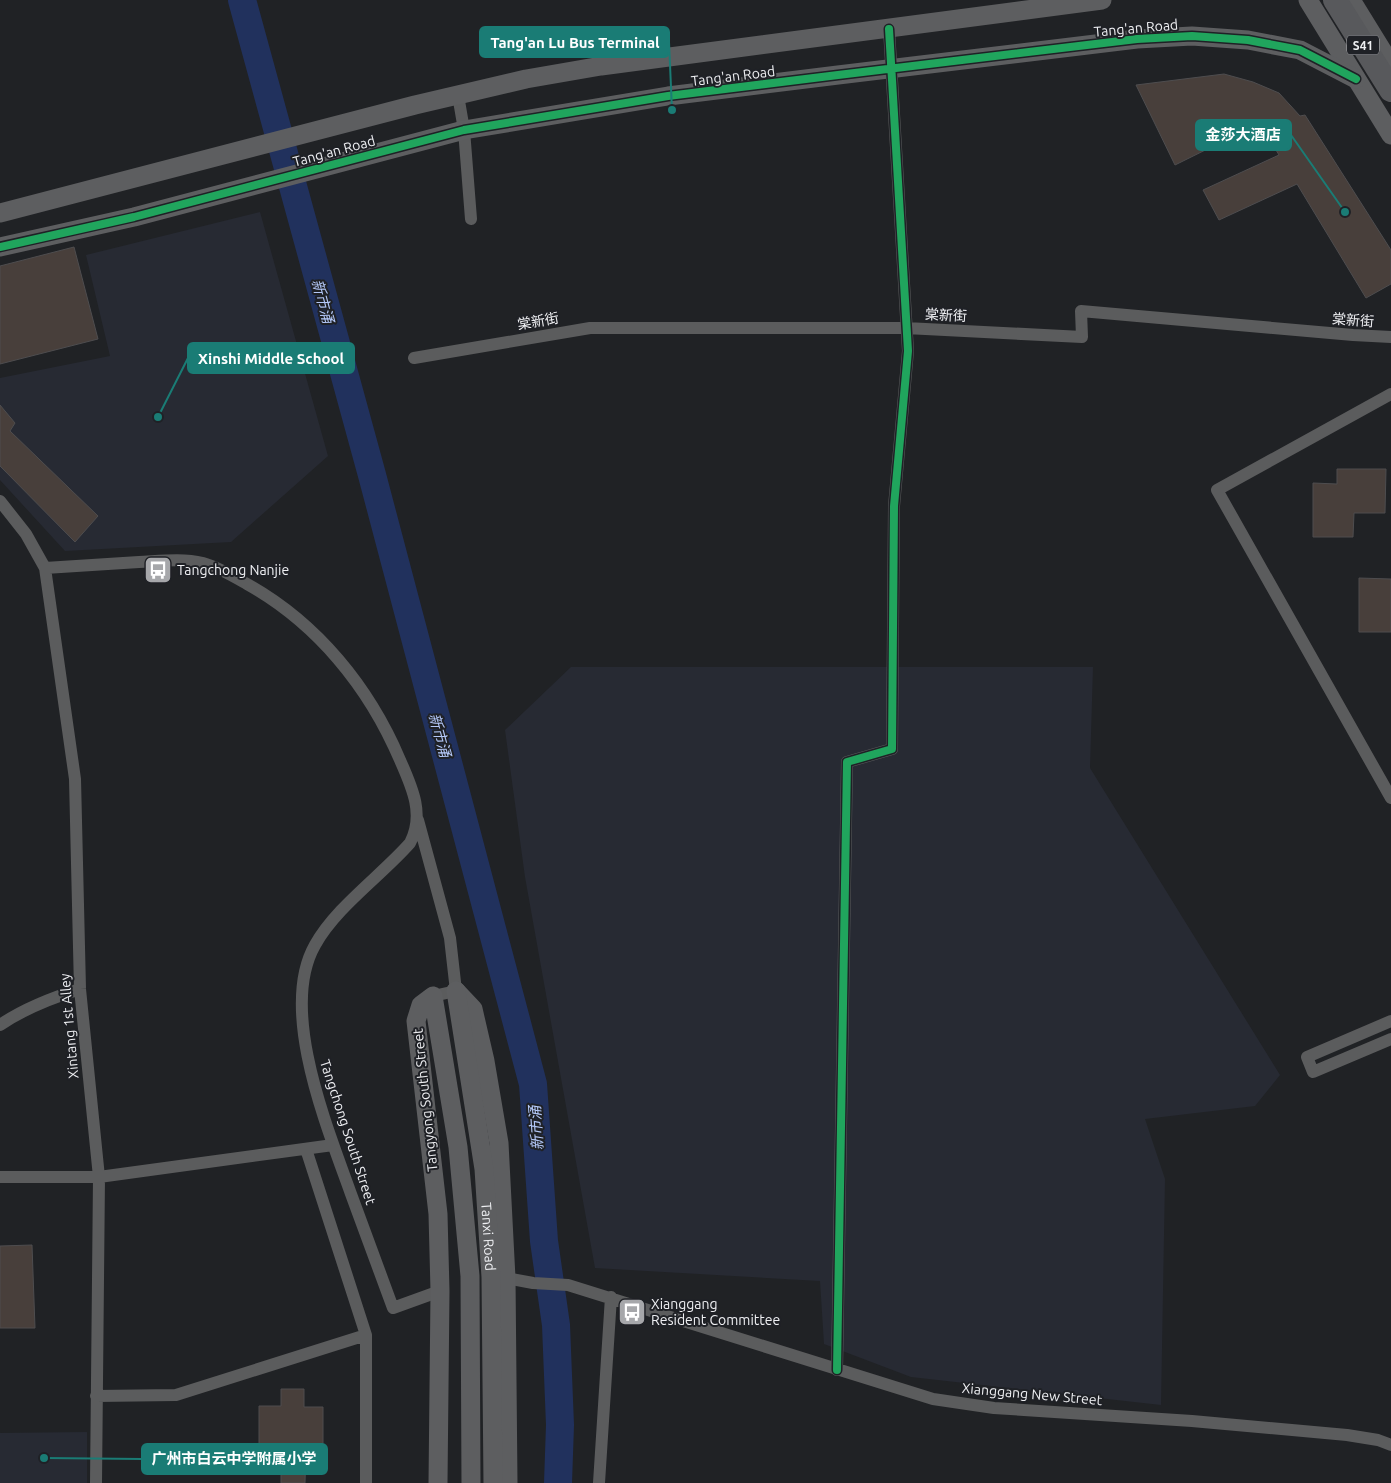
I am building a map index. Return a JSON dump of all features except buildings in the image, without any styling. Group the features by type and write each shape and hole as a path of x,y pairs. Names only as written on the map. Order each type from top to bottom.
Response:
{"highway":[{"name":"S41","path":"1335,0 1391,90"}],"street":[{"name":"Tang'an Road","path":"0,212 115,181 526,79 601,66 1102,0"},
{"path":"1308,0 1391,135"},
{"path":"1351,0 1391,65"},
{"path":"837,1370 847,762 892,749 894,506 908,351 893,68 889,28"},
{"name":"Tang'an Road","path":"0,247 134,217 464,130 659,98 893,68 1137,39 1192,36 1248,40 1300,50 1356,79"},
{"path":"458,95 464,130 471,219"},
{"name":"棠新街","path":"414,358 590,328 906,328 1082,337 1081,311 1391,337"},
{"path":"1389,398 1217,490 1390,795"},
{"path":"0,501 26,534 45,568"},
{"name":"Tangchong South Street","path":"45,568 192,561 216,568 264,593 294,615 325,644 362,689 387,731 406,774 417,806 416,827 410,843 332,922 314,946 309,958 302,995 304,1035 316,1092 333,1145 393,1308 440,1291"},
{"name":"Xintang 1st Alley","path":"45,568 75,779 80,989 99,1177 96,1483"},
{"path":"417,818 450,938 456,991 473,1009 486,1070 498,1144 506,1278 508,1483"},
{"path":"0,1026 19,1012 45,1000 80,989"},
{"path":"433,996 456,991"},
{"name":"Tanxi Road","path":"456,991 484,1169 490,1268 493,1483"},
{"name":"Tanxi Road","path":"433,996 458,1147 470,1276 470,1483"},
{"name":"Tangyong South Street","path":"433,996 421,1005 416,1022 438,1214 440,1291 438,1483"},
{"path":"1391,1021 1307,1056 1313,1072 1391,1038"},
{"path":"0,1177 99,1177 333,1145"},
{"path":"306,1149 366,1335 366,1483"},
{"name":"Xianggang New Street","path":"506,1278 533,1283 568,1284 905,1392 968,1405 1192,1421 1347,1435 1378,1440 1391,1445"},
{"path":"599,1483 611,1297"},
{"path":"96,1396 176,1395 366,1335"}],"shaded area":[{"path":"260,212 328,456 231,542 65,551 0,480 0,378 110,356 86,255"},
{"path":"571,667 1093,667 1090,768 1280,1075 1255,1106 1145,1119 1165,1179 1161,1405 911,1377 824,1344 820,1281 595,1268 525,877 505,730"},
{"path":"87,1432 87,1483 0,1483 0,1433"}],"waterway":[{"name":"新市涌","path":"242,0 372,475 533,1084 544,1241 556,1325 560,1425 558,1483"}],"cycle path":[{"path":"837,1370 847,762 892,749 894,506 908,351 889,29"},
{"path":"0,247 134,217 464,130 668,96 1137,39 1192,36 1248,40 1300,50 1356,79"}],"place":[{"name":"Tang'an Lu Bus Terminal","path":"672,110"},
{"name":"金莎大酒店","path":"1345,212"},
{"name":"Xinshi Middle School","path":"158,417"},
{"name":"Tangchong Nanjie","path":"158,570"},
{"name":"Xianggang Resident Committee","path":"632,1312"},
{"name":"广州市白云中学附属小学","path":"44,1458"}]}
